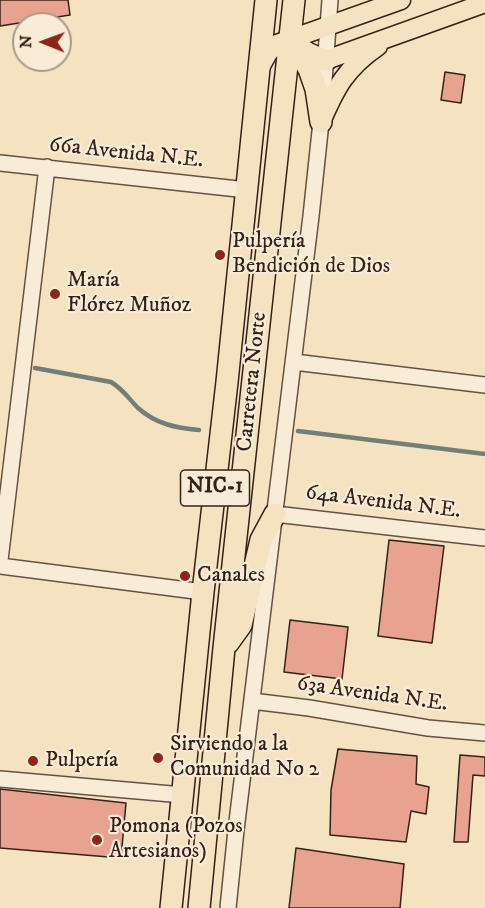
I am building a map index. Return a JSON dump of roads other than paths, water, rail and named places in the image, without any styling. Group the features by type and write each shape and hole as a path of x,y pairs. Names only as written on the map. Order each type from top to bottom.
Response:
{"highway":[{"name":"Carretera Norte","path":"171,908 266,0"},
{"path":"286,0 285,17 290,39 309,69 316,89 321,123"},
{"name":"Carretera Norte","path":"199,908 224,648 294,0"},
{"path":"290,39 311,56 326,60"},
{"path":"224,648 241,625 261,540 275,513"}],"main road":[{"path":"259,69 268,53 278,44 401,0"},
{"path":"326,60 483,2"},
{"path":"321,123 339,84 352,67 394,36"}],"street":[{"path":"228,908 321,123 330,0"},
{"name":"66a Avenida N.E.","path":"0,163 247,190"},
{"path":"0,560 47,167"},
{"path":"294,362 485,385"},
{"name":"64a Avenida N.E.","path":"275,513 485,538"},
{"path":"0,566 203,592"},
{"name":"63a Avenida N.E.","path":"252,701 428,728 485,733"},
{"path":"0,779 183,795"}],"waterway":[{"path":"35,368 111,382 152,418 174,426 199,430"},
{"path":"298,431 485,454"}],"place":[{"name":"Pulpería Bendición de Dios","path":"220,255"},
{"name":"María Flórez Muñoz","path":"55,294"},
{"name":"Canales","path":"185,576"},
{"name":"Sirviendo a la Comunidad No 2","path":"158,758"},
{"name":"Pulpería","path":"33,761"},
{"name":"Pomona (Pozos Artesianos)","path":"97,840"}]}
